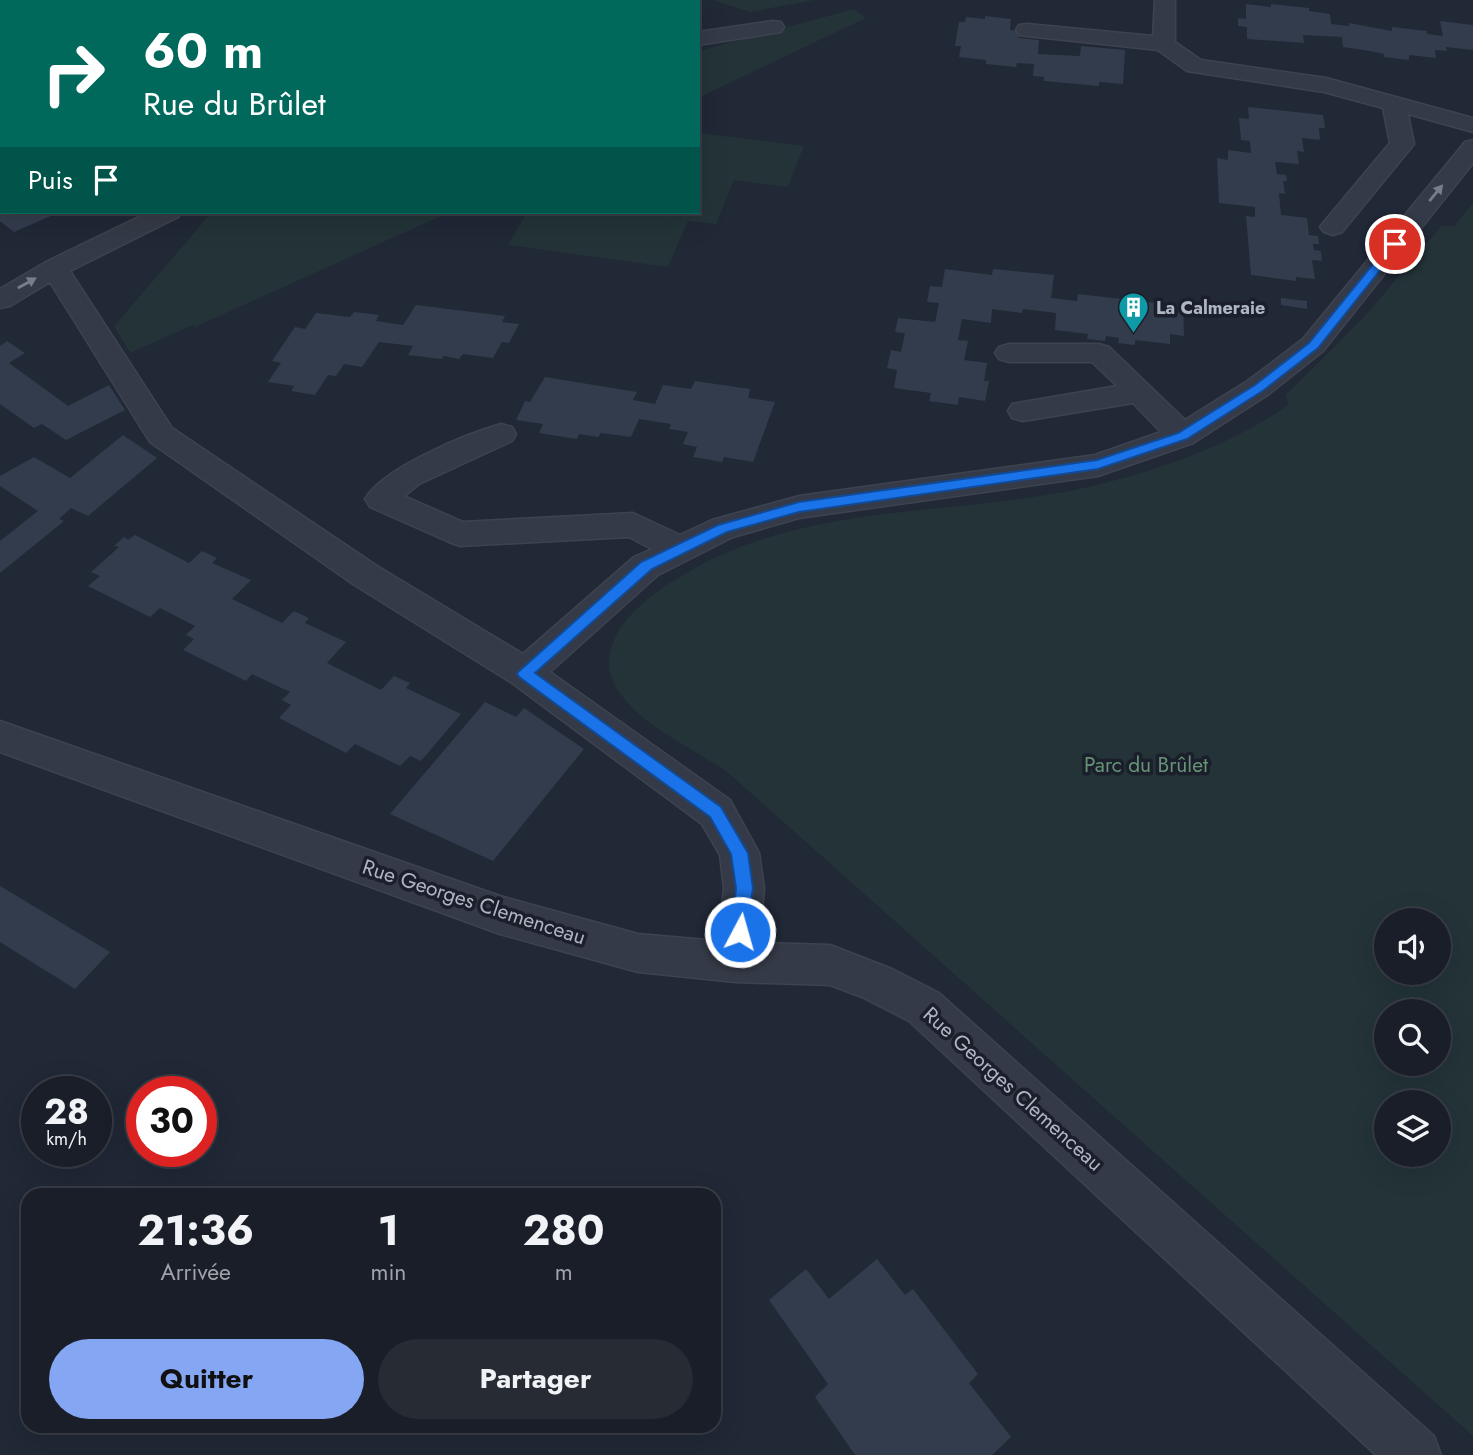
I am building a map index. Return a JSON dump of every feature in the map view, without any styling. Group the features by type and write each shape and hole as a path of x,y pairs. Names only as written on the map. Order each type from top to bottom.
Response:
{"street":[{"path":"1164,44 1165,0"},
{"path":"700,38 774,27"},
{"path":"1027,30 1164,44 1195,66 1326,85 1473,125"},
{"path":"1333,227 1402,144 1394,104"},
{"path":"525,673 646,566 723,528 799,507 1098,465 1182,436 1259,387 1313,345 1473,147"},
{"path":"0,300 55,268 165,214"},
{"path":"55,268 161,436 365,575 525,673 716,812 739,853 743,876 736,962"},
{"path":"1009,353 1099,354 1182,436"},
{"path":"1023,411 1140,392"},
{"path":"501,434 408,476 381,499 460,534 633,525 680,549"},
{"name":"Rue Georges Clemenceau","path":"0,736 500,915 638,953 736,962 830,965 877,983 924,1007 1415,1455"}],"green space":[{"path":"713,0 815,0 750,12"},
{"path":"854,9 866,18 700,97 700,50"},
{"path":"700,133 804,146 788,187 734,180 716,224 688,221 668,267 508,245 526,214 700,214"},
{"name":"Parc du Brûlet","path":"1473,203 1473,1436 726,771 664,733 635,710 614,684 609,668 611,650 617,634 640,606 679,577 734,549 783,533 833,522 1038,496 1088,487 1166,465 1242,433 1288,405 1286,395 1365,316 1441,226 1454,226"},
{"path":"210,214 446,214 195,327 193,325 130,353 114,326"}],"building":[{"path":"1246,4 1309,8 1309,11 1330,14 1331,24 1349,26 1349,23 1392,31 1392,27 1427,31 1427,34 1443,36 1440,21 1473,25 1473,50 1446,47 1447,51 1435,50 1436,58 1409,55 1409,60 1343,47 1342,37 1303,35 1304,43 1247,39 1247,27 1238,26 1238,18 1246,19"},
{"path":"985,16 1011,19 1010,30 1020,31 1019,38 1039,40 1038,54 1080,56 1081,46 1125,50 1123,84 1099,82 1099,86 1044,81 1044,77 1033,76 1034,64 1017,63 1016,67 986,64 986,60 959,57 961,46 955,46 959,22 965,22 966,17 985,19"},
{"name":"La Calmeraie","path":"1248,107 1323,115 1325,128 1319,128 1320,140 1302,138 1304,152 1297,151 1299,164 1275,162 1277,174 1286,175 1287,181 1283,181 1285,194 1279,193 1281,215 1307,218 1309,235 1318,236 1319,244 1313,244 1314,250 1321,251 1322,261 1312,260 1315,279 1296,277 1296,281 1251,275 1246,216 1255,217 1255,207 1219,203 1217,158 1228,160 1228,150 1251,153 1250,141 1241,140 1239,118 1249,119"},
{"path":"0,214 55,214 14,232 0,221"},
{"name":"La Calmeraie","path":"945,269 992,275 993,269 1054,275 1051,298 1077,301 1078,294 1183,306 1184,336 1170,334 1170,344 1135,340 1135,345 1118,343 1119,338 1106,336 1105,341 1087,339 1088,334 1055,330 1056,313 1023,309 1022,313 992,309 991,323 962,319 958,340 968,341 964,360 987,363 984,381 989,381 985,401 959,397 958,405 929,401 931,393 894,388 897,370 887,368 891,350 901,352 905,333 895,332 898,318 935,322 939,303 927,302 930,286 942,287"},
{"path":"1281,298 1307,301 1307,309 1281,305"},
{"path":"416,305 505,316 502,322 519,324 509,343 502,342 493,358 463,354 459,359 408,355 413,346 379,342 362,367 344,364 336,376 328,375 315,395 291,391 294,386 268,382 281,363 272,361 295,327 305,329 316,313 350,317 354,312 379,315 376,321 403,325"},
{"path":"7,341 25,353 9,363 68,406 109,385 125,410 66,440 42,424 34,428 0,404 0,346"},
{"path":"545,377 637,392 633,400 655,404 663,385 691,389 695,381 750,389 748,398 775,402 753,462 724,457 722,462 693,457 697,447 683,444 688,432 669,429 671,424 639,419 631,437 601,433 598,437 579,434 577,439 539,433 543,424 516,420 525,401 530,402"},
{"path":"123,435 157,458 88,516 71,508 59,519 64,521 0,573 0,541 38,511 0,486 0,476 34,457 70,478"},
{"path":"135,535 189,563 202,551 217,558 212,563 251,580 232,599 282,623 294,611 309,618 305,623 346,642 327,663 381,690 394,676 410,683 406,688 461,714 421,761 410,756 400,766 355,744 346,753 279,718 291,705 282,700 290,692 252,674 246,681 183,650 194,639 186,635 195,626 160,608 150,617 88,586 100,576 91,572 119,547 114,546 124,537 128,540"},
{"path":"485,702 516,717 524,708 584,749 493,861 390,814"},
{"path":"0,886 110,952 75,989 0,942"},
{"path":"877,1259 905,1295 913,1289 978,1374 969,1383 1011,1437 992,1455 855,1455 815,1397 828,1384 769,1300 806,1269 829,1299"}],"place":[{"name":"La Calmeraie","path":"1133,335"}],"route":[{"path":"740,932 744,888 739,853 716,812 525,673 646,566 723,528 799,507 1098,465 1182,436 1259,387 1313,345 1395,244"}]}
